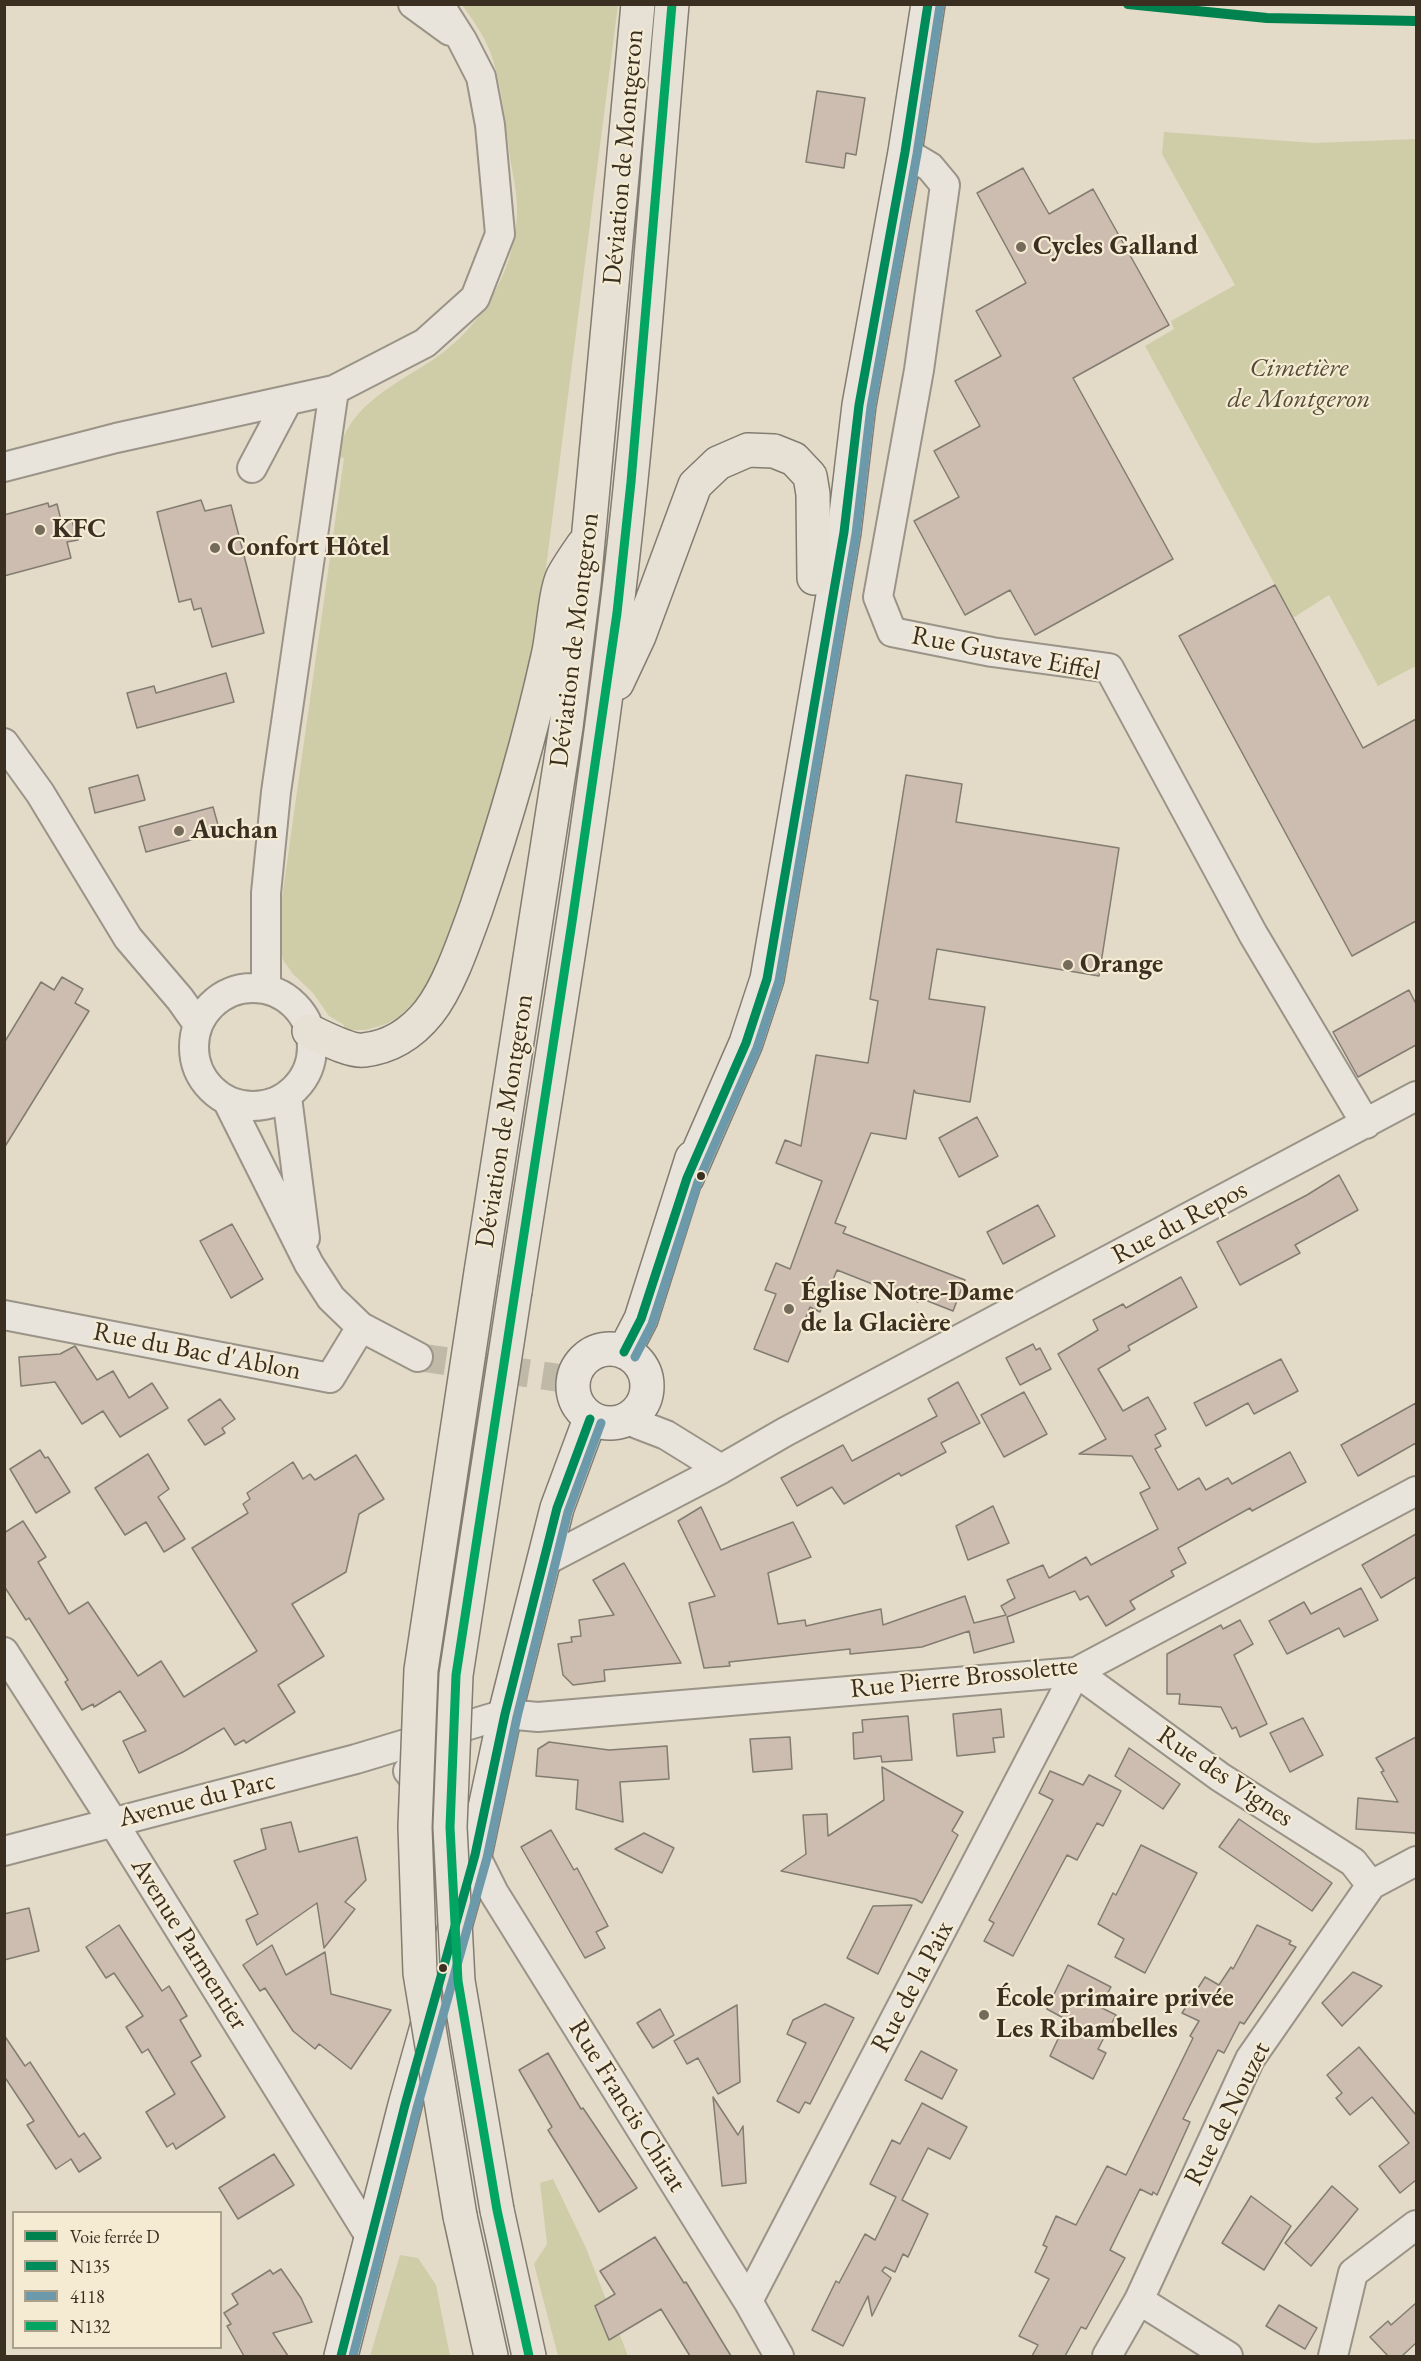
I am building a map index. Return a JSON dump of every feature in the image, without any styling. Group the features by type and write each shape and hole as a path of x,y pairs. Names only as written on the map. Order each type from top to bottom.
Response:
{"main road":[{"name":"Déviation de Montgeron","path":"491,2356 460,2216 420,1973 415,1827 421,1670 566,728 588,536 638,4"},
{"name":"Déviation de Montgeron","path":"529,2356 497,2210 458,1981 450,1827 456,1676 604,710 631,482 672,4"},
{"path":"687,1178 746,1043 767,979 844,532 859,405 905,152 928,4"},
{"path":"624,1352 641,1319 687,1178 729,1021 746,973 814,578 827,514 859,405"},
{"path":"604,710 639,636 695,485 718,463 748,450 774,451 794,459 810,476 813,494 814,578"},
{"path":"309,1030 339,1044 362,1051 388,1044 408,1033 430,1011 447,980 467,933 491,865 549,655 562,578 588,536"},
{"path":"603,1349 624,1352 636,1359 647,1378 648,1390 644,1402 637,1413 627,1420 614,1424 590,1419 580,1410 574,1400 573,1380 576,1370 592,1353 603,1349"},
{"path":"340,2356 405,2105 475,1855 505,1714 557,1508 590,1419"}],"street":[{"path":"413,4 462,39"},
{"path":"4,467 116,438 334,390 425,343 475,298 500,234 490,125 482,77 462,39 439,4"},
{"name":"Rue Gustave Eiffel","path":"905,152 930,167 945,185 919,370 878,597 892,632 992,652 1109,668 1247,924 1366,1124"},
{"path":"266,989 266,893 276,792 334,390"},
{"path":"252,468 288,400"},
{"path":"4,743 40,793 128,938 180,999 197,1023"},
{"path":"229,1104 248,1108 270,1105 287,1096 306,1073 312,1044 309,1030 303,1016 292,1001 279,993 266,989 248,988 231,992 211,1003 197,1023 194,1036 195,1055 200,1070 207,1084 229,1104 309,1264 331,1298 361,1327 418,1357"},
{"path":"287,1096 309,1264"},
{"name":"Rue du Repos","path":"543,1562 1416,1096"},
{"name":"Rue du Bac d'Ablon","path":"4,1315 330,1378 361,1327"},
{"path":"627,1420 666,1435 721,1469"},
{"name":"Rue Pierre Brossolette","path":"505,1714 538,1717 1076,1672 1416,1491"},
{"name":"Avenue Parmentier","path":"4,1652 113,1822 371,2238"},
{"name":"Rue des Vignes","path":"1076,1672 1220,1777 1353,1862 1371,1885"},
{"name":"Rue de la Paix","path":"748,2301 1076,1672"},
{"name":"Avenue du Parc","path":"4,1851 356,1759 505,1714"},
{"path":"389,1748 475,1855"},
{"name":"Rue Francis Chirat","path":"475,1855 494,1893 748,2301 779,2356"},
{"path":"1371,1885 1416,1861"},
{"name":"Rue de Nouzet","path":"1107,2356 1139,2300 1250,2059 1371,1885"},
{"path":"1333,2356 1353,2272 1416,2225"},
{"path":"1139,2300 1228,2356"}],"green space":[{"path":"462,5 618,5 546,568 535,644 521,706 466,900 427,989 399,1017 386,1024 366,1030 344,1030 344,1025 329,1016 313,993 293,974 283,960 279,937 279,919 344,458 338,457 343,439 362,410 389,388 452,345 482,312 505,271 516,227 516,190 496,71 484,38"},
{"name":"Cimetière de Montgeron","path":"1164,132 1314,143 1416,139 1416,666 1378,686 1329,595 1293,618 1145,346 1174,329 1171,321 1235,285 1162,154"},
{"path":"553,2179 586,2248 628,2356 558,2356 534,2264 547,2244 540,2183"},
{"path":"400,2255 418,2258 436,2285 450,2356 370,2356"}],"building":[{"path":"817,91 865,98 856,155 846,153 844,168 806,162"},
{"path":"1023,168 1049,214 1093,189 1169,325 1073,378 1173,559 1035,635 1010,590 965,615 914,521 959,497 934,451 980,426 955,381 1001,356 976,311 1026,283 977,193"},
{"path":"201,500 205,511 231,505 264,633 212,647 201,608 194,610 191,599 179,602 157,512"},
{"name":"KFC","path":"48,503 49,507 57,504 61,520 71,518 78,540 67,542 71,558 4,576 4,515"},
{"path":"1275,585 1363,748 1416,719 1416,921 1352,956 1179,636"},
{"path":"226,673 234,702 137,728 127,693 154,686 156,693"},
{"path":"138,775 145,800 95,813 89,788"},
{"name":"Orange","path":"906,775 962,784 956,822 1119,848 1099,976 937,949 929,999 985,1007 970,1102 916,1093 914,1090 906,1139 871,1133 835,1223 846,1227 843,1233 965,1280 953,1311 920,1298 918,1302 837,1270 820,1312 810,1307 788,1362 754,1349 776,1294 765,1290 776,1263 790,1269 822,1181 776,1163 785,1140 801,1146 816,1055 868,1063 878,1001 870,999"},
{"path":"213,807 220,832 146,852 139,827"},
{"path":"62,977 83,989 75,1003 89,1011 4,1148 4,1043 41,982 54,990"},
{"path":"1409,990 1416,1004 1416,1045 1358,1077 1333,1032"},
{"path":"977,1117 998,1156 959,1177 939,1138"},
{"path":"1339,1175 1358,1210 1295,1245 1300,1253 1240,1285 1217,1242 1307,1195"},
{"path":"1038,1205 1055,1236 1003,1264 987,1232"},
{"path":"232,1224 263,1279 231,1298 200,1241"},
{"path":"1181,1277 1197,1307 1128,1346 1130,1350 1098,1369 1123,1411 1148,1397 1166,1429 1155,1435 1161,1446 1155,1449 1178,1490 1199,1478 1206,1490 1228,1478 1232,1484 1290,1452 1306,1482 1252,1511 1250,1508 1178,1548 1186,1563 1171,1571 1174,1576 1130,1601 1135,1609 1106,1626 1088,1596 1080,1600 1075,1591 1007,1617 1014,1642 974,1653 969,1631 922,1647 850,1654 850,1649 729,1662 730,1666 704,1668 689,1603 715,1596 678,1521 701,1507 721,1550 793,1522 811,1557 768,1573 778,1624 805,1620 806,1626 881,1609 883,1625 965,1596 974,1623 1006,1615 1001,1606 1015,1598 1007,1580 1043,1565 1049,1578 1086,1557 1091,1565 1158,1529 1140,1493 1150,1488 1132,1456 1079,1454 1106,1439 1058,1354 1098,1330 1093,1320 1123,1304 1126,1308"},
{"path":"1033,1344 1036,1350 1040,1348 1051,1369 1020,1385 1006,1358"},
{"path":"75,1346 97,1380 113,1371 129,1398 152,1383 168,1408 120,1437 103,1411 82,1424 55,1382 21,1386 19,1357 60,1354"},
{"path":"1281,1359 1298,1391 1254,1414 1248,1403 1206,1426 1194,1403"},
{"path":"958,1382 980,1423 941,1443 946,1452 901,1476 899,1473 844,1504 832,1487 797,1506 781,1478 843,1445 852,1461 937,1416 928,1399"},
{"path":"1024,1392 1047,1434 1004,1457 981,1415"},
{"path":"220,1399 235,1419 222,1428 225,1433 205,1445 188,1420"},
{"path":"1416,1403 1416,1443 1358,1476 1341,1445"},
{"path":"40,1450 45,1458 48,1457 70,1492 36,1513 10,1469"},
{"path":"148,1454 169,1489 158,1497 185,1539 164,1552 146,1522 125,1535 95,1488"},
{"path":"356,1455 384,1499 359,1514 346,1572 292,1604 324,1656 278,1685 295,1712 246,1743 244,1740 235,1745 224,1728 183,1752 139,1773 123,1741 146,1731 120,1691 94,1707 93,1704 82,1710 65,1682 68,1680 29,1618 26,1620 4,1586 4,1533 23,1521 46,1557 38,1562 69,1614 88,1602 138,1676 161,1661 184,1697 257,1651 192,1548 248,1513 243,1504 250,1499 247,1493 293,1462 303,1479 310,1474 315,1480"},
{"path":"993,1506 1009,1543 968,1560 956,1526"},
{"path":"1416,1534 1416,1577 1381,1598 1362,1565"},
{"path":"624,1563 681,1663 604,1670 605,1681 573,1685 563,1675 558,1644 572,1642 571,1637 581,1636 579,1620 614,1615 593,1580"},
{"path":"1361,1588 1378,1620 1344,1637 1339,1628 1287,1654 1269,1621 1304,1602 1311,1614"},
{"path":"1240,1620 1253,1644 1234,1655 1267,1724 1240,1737 1236,1727 1232,1729 1221,1707 1179,1704 1180,1694 1167,1694 1167,1654 1221,1625 1223,1629"},
{"path":"1001,1709 1004,1737 993,1738 995,1752 957,1756 953,1714"},
{"path":"908,1716 912,1760 882,1762 881,1756 854,1759 853,1733 863,1732 862,1720"},
{"path":"1303,1718 1323,1755 1290,1772 1270,1733"},
{"path":"790,1737 792,1769 753,1772 750,1739"},
{"path":"1416,1737 1416,1836 1415,1833 1356,1829 1358,1798 1398,1802 1376,1758"},
{"path":"549,1742 609,1750 667,1746 669,1779 620,1782 623,1822 576,1809 578,1780 536,1776 538,1749"},
{"path":"1129,1748 1180,1784 1163,1809 1115,1776"},
{"path":"882,1767 963,1812 952,1831 958,1835 922,1903 915,1899 781,1871 806,1854 803,1815 827,1814 828,1836 884,1800"},
{"path":"1050,1771 1083,1785 1089,1775 1121,1791 1103,1826 1097,1823 1077,1860 1067,1855 1013,1956 984,1941 994,1923 989,1920 1053,1800 1039,1793"},
{"path":"1239,1819 1332,1883 1312,1911 1219,1847"},
{"path":"291,1822 299,1852 357,1837 366,1880 345,1902 355,1909 324,1948 317,1903 257,1945 246,1920 258,1914 234,1861 266,1849 261,1829"},
{"path":"551,1830 574,1870 577,1868 608,1926 596,1932 605,1948 585,1958 521,1847"},
{"path":"644,1833 674,1848 662,1873 615,1849"},
{"path":"1141,1845 1197,1873 1145,1973 1115,1957 1124,1939 1098,1924 1113,1893 1116,1895"},
{"path":"912,1905 878,1974 847,1958 873,1906"},
{"path":"29,1908 39,1951 4,1960 4,1914"},
{"path":"119,1925 162,1991 169,1986 187,2016 180,2020 201,2056 191,2062 225,2117 176,2149 173,2143 167,2147 146,2112 175,2094 148,2049 142,2053 126,2027 143,2016 114,1973 106,1978 86,1947"},
{"path":"1257,1925 1291,1941 1289,1944 1296,1947 1244,2024 1240,2022 1224,2053 1218,2050 1183,2119 1190,2122 1157,2195 1140,2189 1110,2250 1125,2258 1086,2329 1081,2327 1065,2356 1032,2356 1038,2345 1019,2336 1049,2279 1035,2272 1047,2247 1043,2245 1056,2216 1076,2225 1107,2166 1126,2175 1193,2038 1190,2036 1199,2021 1182,2013 1205,1977 1219,1985 1231,1967 1233,1969"},
{"path":"272,1945 286,1975 325,1952 331,1994 391,2010 351,2069 319,2044 315,2049 293,2031 265,1988 260,1991 243,1965"},
{"path":"1068,1965 1111,1987 1100,2007 1116,2015 1098,2049 1106,2053 1093,2079 1050,2056 1067,2020 1047,2009"},
{"path":"1353,1972 1382,1986 1342,2026 1322,2003"},
{"path":"825,2004 854,2018 810,2104 805,2102 799,2113 777,2101 806,2043 787,2034 793,2020"},
{"path":"737,2005 740,2082 718,2094 698,2058 687,2064 674,2041"},
{"path":"660,2009 674,2035 653,2048 637,2023"},
{"path":"4,2035 25,2066 30,2062 79,2137 84,2133 101,2158 79,2172 71,2159 56,2169 27,2125 34,2121 4,2076"},
{"path":"1359,2047 1416,2115 1416,2180 1400,2193 1379,2166 1409,2143 1372,2097 1350,2115 1336,2098 1342,2093 1327,2075"},
{"path":"921,2051 957,2070 942,2099 905,2080"},
{"path":"548,2053 581,2109 583,2108 637,2188 599,2212 548,2130 552,2127 519,2070"},
{"path":"713,2097 738,2135 743,2126 746,2183 722,2186"},
{"path":"922,2103 967,2127 950,2159 928,2148 902,2200 928,2214 908,2257 903,2254 895,2272 885,2267 882,2271 891,2278 872,2316 868,2296 843,2346 812,2330 836,2281 839,2283 865,2234 875,2240 896,2197 870,2184 892,2140 900,2144"},
{"path":"274,2154 294,2185 238,2219 219,2188"},
{"path":"1332,2186 1358,2209 1311,2266 1285,2243"},
{"path":"1251,2196 1291,2226 1264,2270 1222,2243"},
{"path":"655,2237 684,2283 686,2282 731,2356 690,2356 661,2309 609,2340 595,2306 615,2294 600,2271"},
{"path":"281,2269 301,2298 312,2322 273,2333 288,2356 244,2356 227,2326 231,2324 224,2313 238,2304 232,2294 270,2270 273,2274"},
{"path":"1416,2303 1416,2343 1402,2356 1388,2356 1370,2337 1388,2321 1391,2325"},
{"path":"1279,2305 1317,2328 1305,2349 1266,2326"}],"tunnel":[{"path":"418,1357 573,1380"}],"rail line":[{"name":"D","path":"1128,4 1267,18 1416,21"}],"transit line":[{"name":"N132","path":"529,2356 497,2210 458,1981 450,1827 456,1675 572,922 617,613 631,482 672,4"},
{"name":"N135","path":"624,1352 641,1319 687,1178 746,1043 767,979 844,532 859,405 905,152 928,4"},
{"name":"4118","path":"635,1357 652,1324 698,1182 757,1048 779,981 856,534 871,407 917,154 940,6"},
{"name":"N135","path":"341,2356 405,2105 475,1855 505,1714 557,1508 590,1419"},
{"name":"4118","path":"353,2356 417,2108 487,1858 517,1717 568,1512 601,1423"}],"place":[{"name":"Cycles Galland","path":"1021,247"},
{"name":"KFC","path":"40,530"},
{"name":"Confort Hôtel","path":"215,548"},
{"name":"Auchan","path":"179,831"},
{"name":"Orange","path":"1068,965"},
{"name":"Église Notre-Dame de la Glacière","path":"789,1309"},
{"name":"École primaire privée Les Ribambelles","path":"984,2015"}]}
